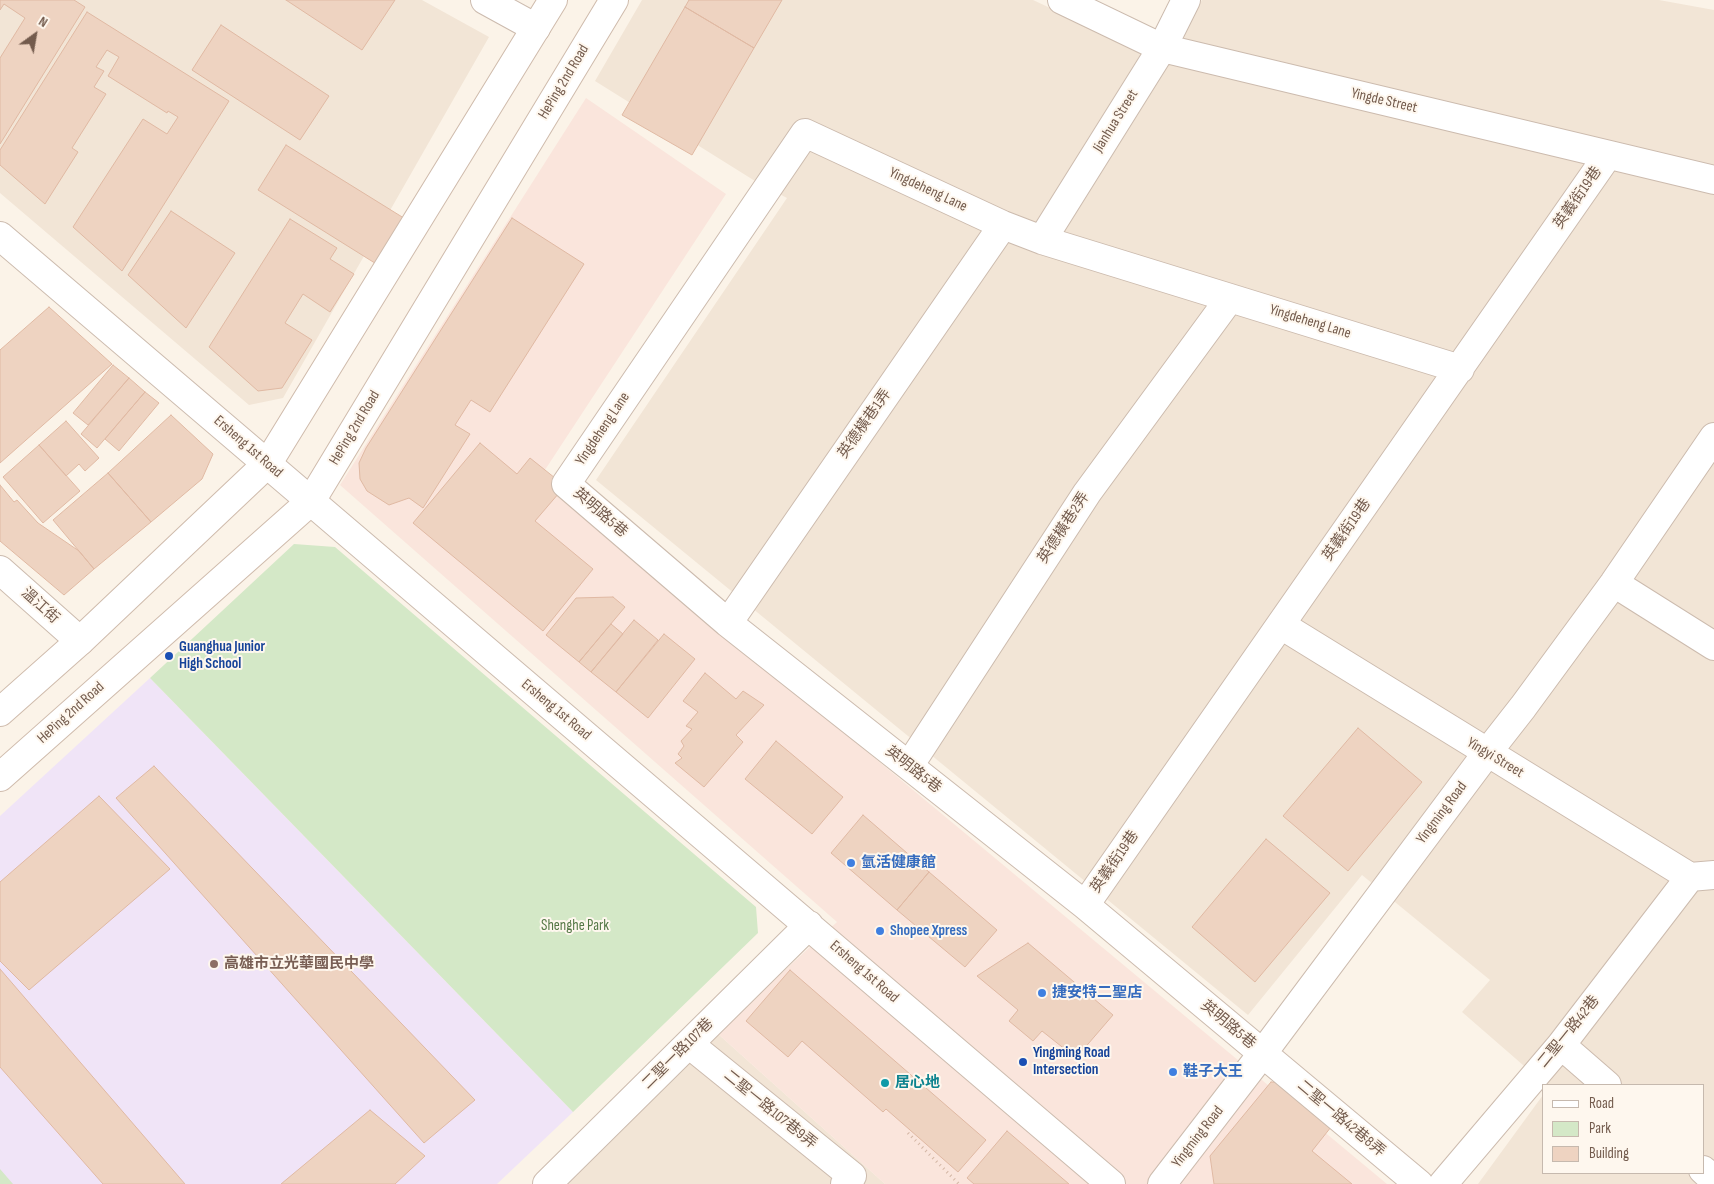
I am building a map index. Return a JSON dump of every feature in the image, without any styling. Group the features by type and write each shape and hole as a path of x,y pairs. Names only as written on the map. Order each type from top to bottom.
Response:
{"street":[{"path":"485,0 536,28"},
{"path":"0,712 80,641 268,463 554,0"},
{"name":"HePing 2nd Road","path":"0,776 310,501 614,0"},
{"name":"Yingde Street","path":"1062,0 1162,48 1714,180"},
{"name":"Jianhua Street","path":"1042,240 1162,48 1186,0"},
{"name":"Yingdeheng Lane","path":"566,484 805,133 1003,226 1042,240 1460,369"},
{"name":"英義街19巷","path":"1085,906 1608,155"},
{"name":"英德橫巷1弄","path":"728,623 1003,226"},
{"name":"Ersheng 1st Road","path":"0,236 1111,1184"},
{"name":"英德橫巷2弄","path":"909,766 1088,493 1230,298"},
{"name":"Yingming Road","path":"1162,1184 1262,1054 1486,753 1523,707 1614,583 1714,437"},
{"name":"英明路5巷","path":"566,484 728,623 1085,906 1262,1054"},
{"name":"溫江街","path":"0,570 80,641"},
{"path":"1614,583 1714,646"},
{"name":"Yingyi Street","path":"1281,624 1486,753 1702,876"},
{"name":"二聖一路42巷","path":"1443,1184 1702,876"},
{"name":"二聖一路107巷","path":"547,1184 809,925"},
{"name":"二聖一路107巷9弄","path":"689,1044 848,1180"},
{"path":"1561,1045 1606,1084"},
{"name":"二聖一路42巷8弄","path":"1262,1054 1419,1184"},
{"path":"1704,1171 1714,1180"}],"path":[{"path":"908,1133 958,1184"}],"shaded area":[{"path":"0,0 422,0 489,37 283,398 249,405 0,193"},
{"path":"642,0 1033,0 1166,62 1202,0 1659,0 1714,10 1714,1184 1478,1184 1542,1096 1542,1174 1704,1174 1704,1084 1545,1084 1462,1012 1490,980 1362,875 1248,1015 596,480 787,198 755,181 595,81"},
{"path":"586,98 726,194 539,479 1387,1184 885,1184 717,1033 837,922 340,485"},
{"name":"高雄市立光華國民中學","path":"150,678 573,1112 497,1184 0,1184 0,816"},
{"path":"717,1033 885,1184 558,1184"}],"green space":[{"name":"Shenghe Park","path":"294,544 335,547 756,907 758,933 573,1112 150,678"},
{"path":"0,1169 13,1184 0,1184"}],"building":[{"path":"0,0 74,0 85,7 0,144 0,58 25,18 4,4 0,10"},
{"path":"286,0 395,0 362,50"},
{"path":"689,0 782,0 754,48 685,7"},
{"path":"685,7 754,48 692,155 622,115"},
{"path":"87,12 229,101 122,271 73,227 143,119 167,134 178,117 168,111 167,113 108,76 119,57 107,50 96,67 104,71 94,87 106,94 72,148 78,152 45,204 0,165 0,150"},
{"path":"221,25 329,96 300,140 192,70"},
{"path":"286,145 407,220 378,265 258,190"},
{"path":"171,211 235,253 186,328 128,275"},
{"path":"512,218 584,264 490,412 471,400 455,425 470,434 423,508 409,498 389,505 367,491 360,479 359,463 366,448"},
{"path":"290,219 337,248 330,259 354,274 330,312 303,294 285,323 312,340 282,388 258,391 209,347"},
{"path":"49,307 112,364 0,463 0,350"},
{"path":"113,365 129,378 88,425 73,413"},
{"path":"129,378 145,392 97,448 81,434"},
{"path":"145,392 159,403 119,451 105,439"},
{"path":"171,415 213,454 202,479 151,522 108,473"},
{"path":"66,421 99,458 85,471 79,464 66,476 39,445"},
{"path":"480,443 517,474 530,458 565,486 535,521 593,569 543,631 413,523"},
{"path":"39,445 80,491 43,523 3,477"},
{"path":"108,473 151,522 94,569 53,520"},
{"path":"0,485 14,502 17,500 38,523 79,551 94,569 64,595 0,541"},
{"path":"613,597 625,607 579,662 546,635 576,598"},
{"path":"634,620 658,640 616,692 591,672"},
{"path":"611,624 623,634 591,672 579,662"},
{"path":"664,634 695,659 648,718 616,692"},
{"path":"705,673 736,699 743,691 764,705 736,735 743,742 704,787 675,763 682,758 678,754 684,746 681,741 692,729 686,726 698,712 683,701"},
{"path":"1358,728 1422,782 1348,871 1283,816"},
{"path":"776,741 843,797 812,834 745,779"},
{"path":"154,766 475,1100 424,1143 116,798"},
{"path":"99,796 170,869 29,990 0,961 0,882"},
{"path":"863,815 929,872 897,910 831,853"},
{"path":"1266,839 1330,893 1255,982 1192,927"},
{"path":"929,872 997,930 965,967 897,910"},
{"name":"捷安特二聖店","path":"1028,943 1113,1015 1076,1058 1042,1031 1033,1041 1009,1021 1018,1010 977,976"},
{"path":"0,969 185,1184 103,1184 0,1067"},
{"name":"居心地","path":"790,970 986,1140 958,1172 886,1109 883,1112 802,1041 788,1057 746,1021"},
{"path":"1271,1082 1288,1083 1335,1122 1312,1151 1352,1184 1214,1184 1210,1156"},
{"path":"370,1110 425,1156 395,1184 281,1184"},
{"path":"1007,1131 1069,1184 974,1184 967,1178"}],"place":[{"name":"Guanghua Junior High School","path":"169,656"},
{"name":"氫活健康館","path":"851,863"},
{"name":"Shopee Xpress","path":"880,931"},
{"name":"高雄市立光華國民中學","path":"214,964"},
{"name":"捷安特二聖店","path":"1042,993"},
{"name":"Yingming Road Intersection","path":"1023,1062"},
{"name":"鞋子大王","path":"1173,1072"},
{"name":"居心地","path":"885,1083"}]}
